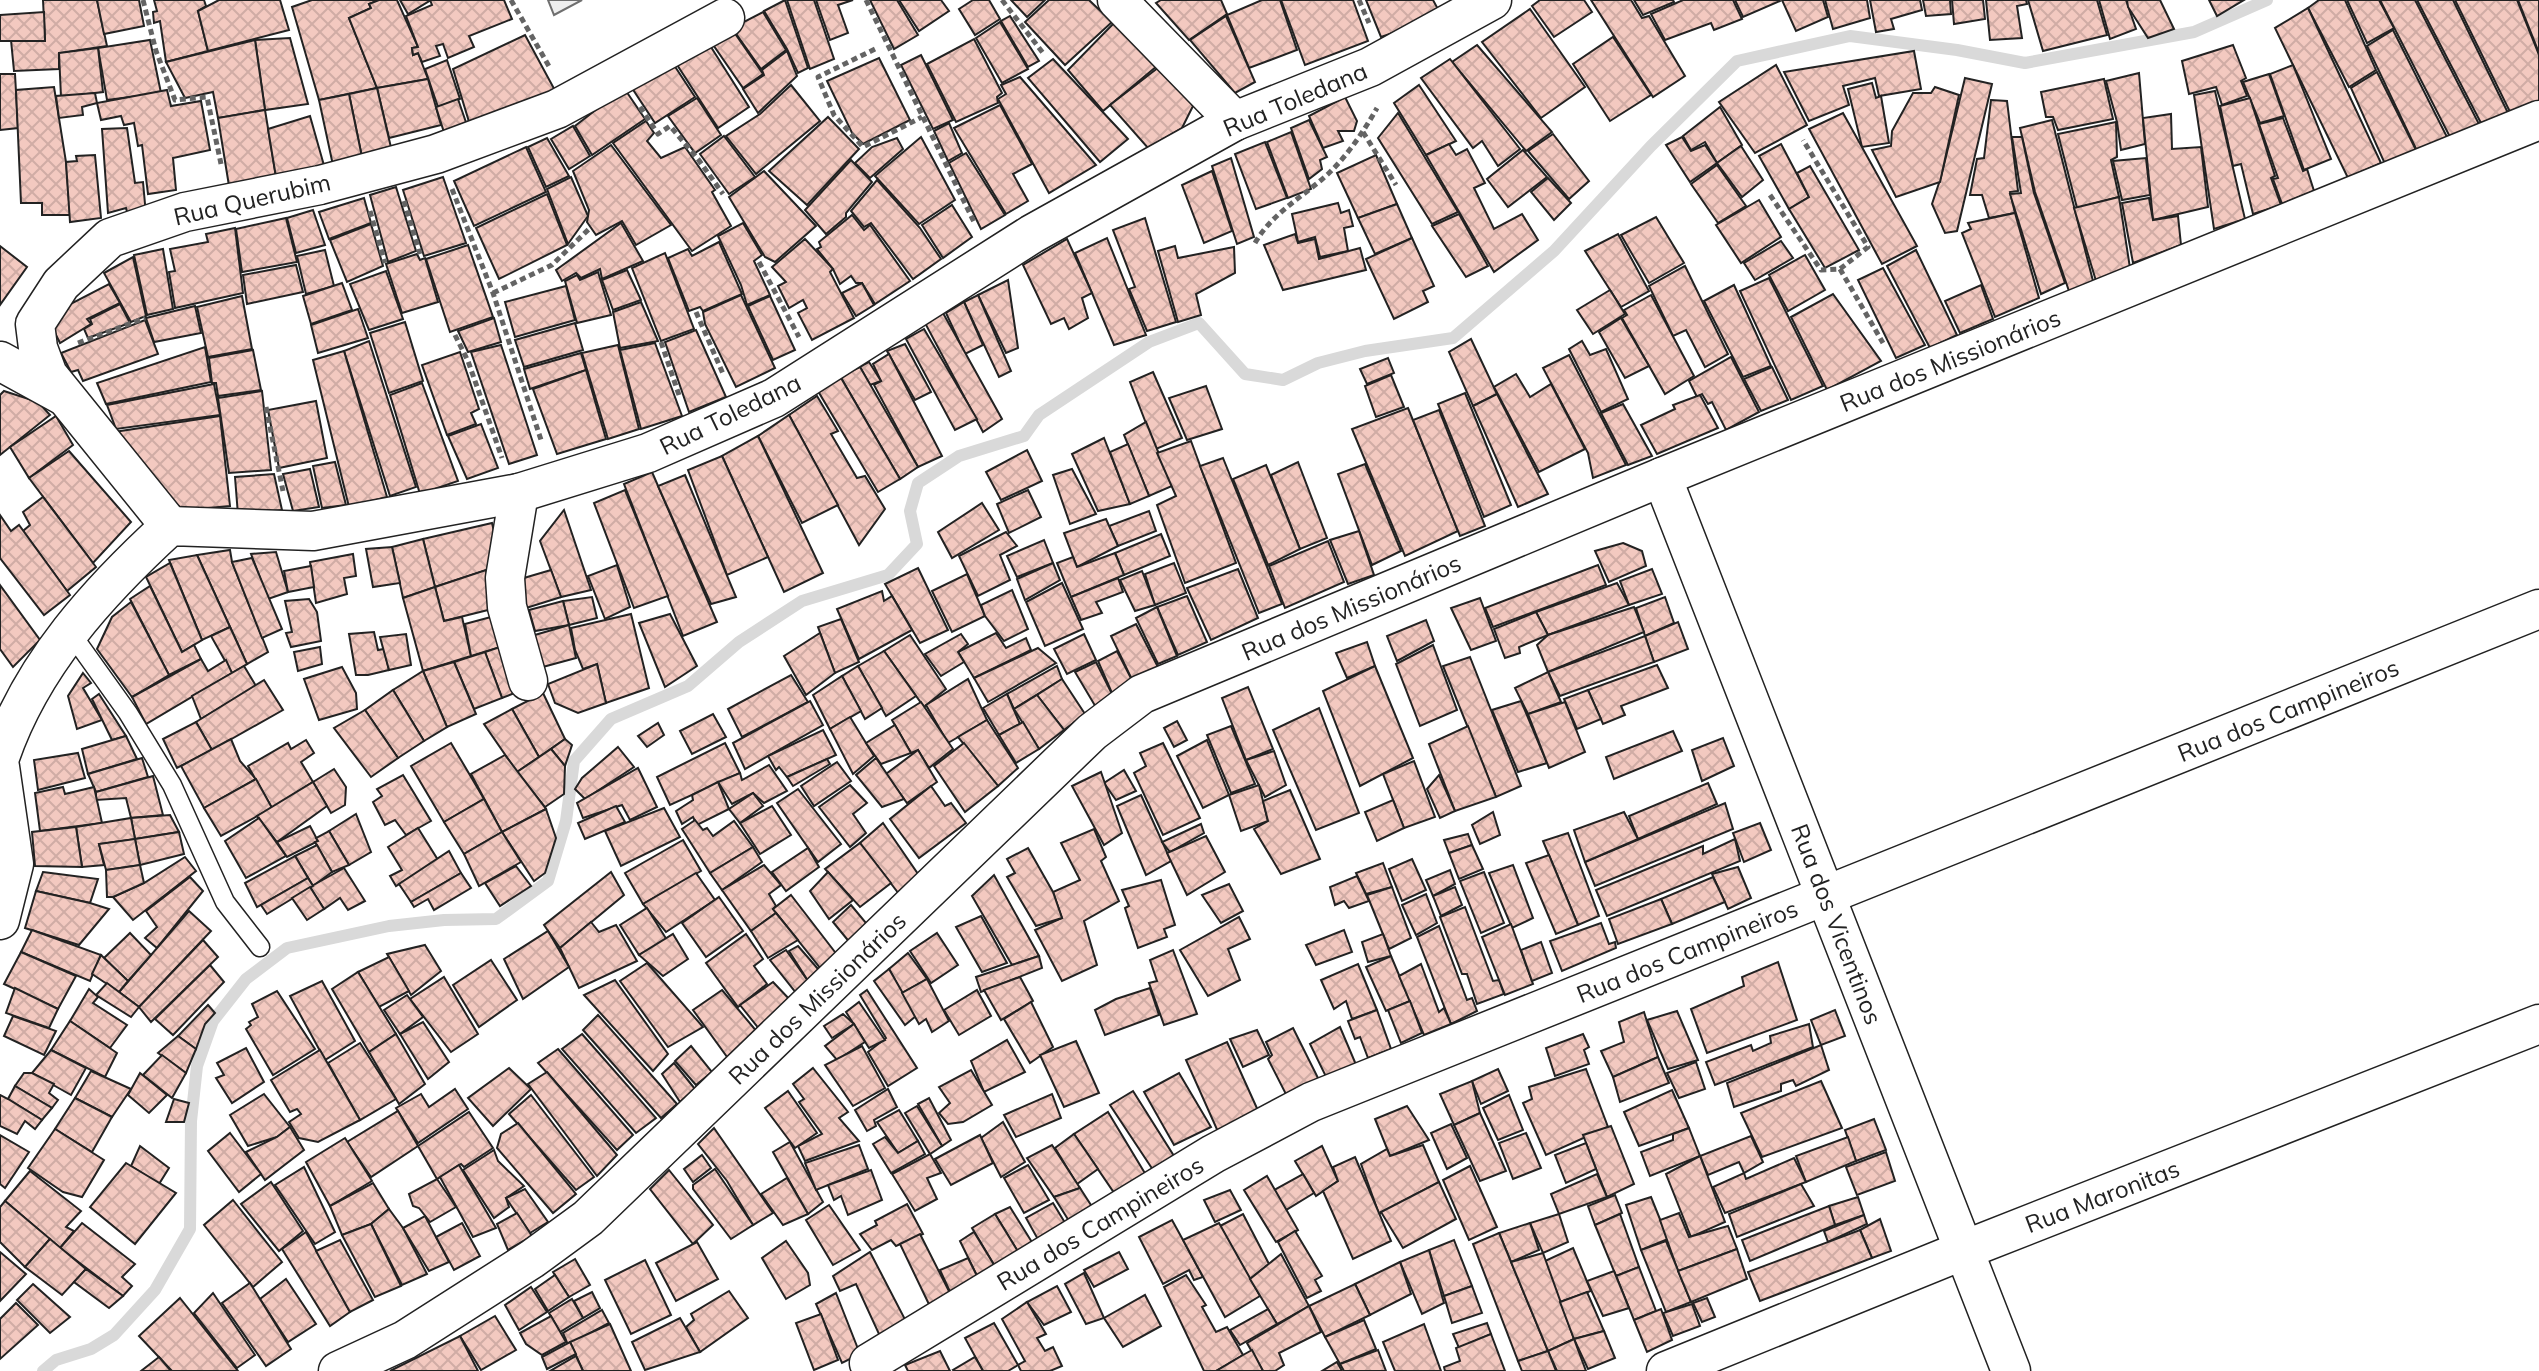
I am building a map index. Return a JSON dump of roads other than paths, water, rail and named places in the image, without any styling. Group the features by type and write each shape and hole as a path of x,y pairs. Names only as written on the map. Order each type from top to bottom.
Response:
{"street":[{"path":"1117,0 1235,121"},
{"name":"Rua Toledana","path":"170,526 313,531 537,488 648,453 774,398 1032,234 1235,121 1370,67 1492,0"},
{"name":"Rua Querubim","path":"170,526 62,395 48,375 38,348 35,324 61,284 110,238 185,212 320,185 438,153 557,109 725,18"},
{"name":"Rua dos Missionários","path":"338,1371 405,1340 532,1259 588,1218 1092,732 1142,694 1662,477 2539,120"},
{"path":"0,361 62,395"},
{"name":"Rua dos Vicentinos","path":"1662,477 2011,1371"},
{"path":"528,681 507,607 505,578 537,488"},
{"path":"0,757 13,721 40,671 116,576 170,526"},
{"name":"Rua dos Campineiros","path":"869,1363 1213,1154 1311,1102 2539,609"},
{"path":"0,767 14,864 0,920"},
{"name":"Rua Maronitas","path":"1666,1371 2539,1024"}],"lane":[{"path":"70,632 143,737 172,785 225,902 260,947"}],"waterway":[{"path":"43,1371 56,1360 91,1349 114,1335 155,1290 190,1229 191,1121 197,1066 213,1021 246,979 287,948 389,926 496,919 548,881 566,821 574,761 611,719 688,686 739,642 802,601 888,575 917,544 910,511 918,483 959,456 1024,436 1039,415 1149,342 1199,323 1245,374 1283,380 1318,363 1365,351 1453,338 1554,251 1651,146 1737,61 1850,36 1957,50 2025,63 2194,32 2267,0"}]}
